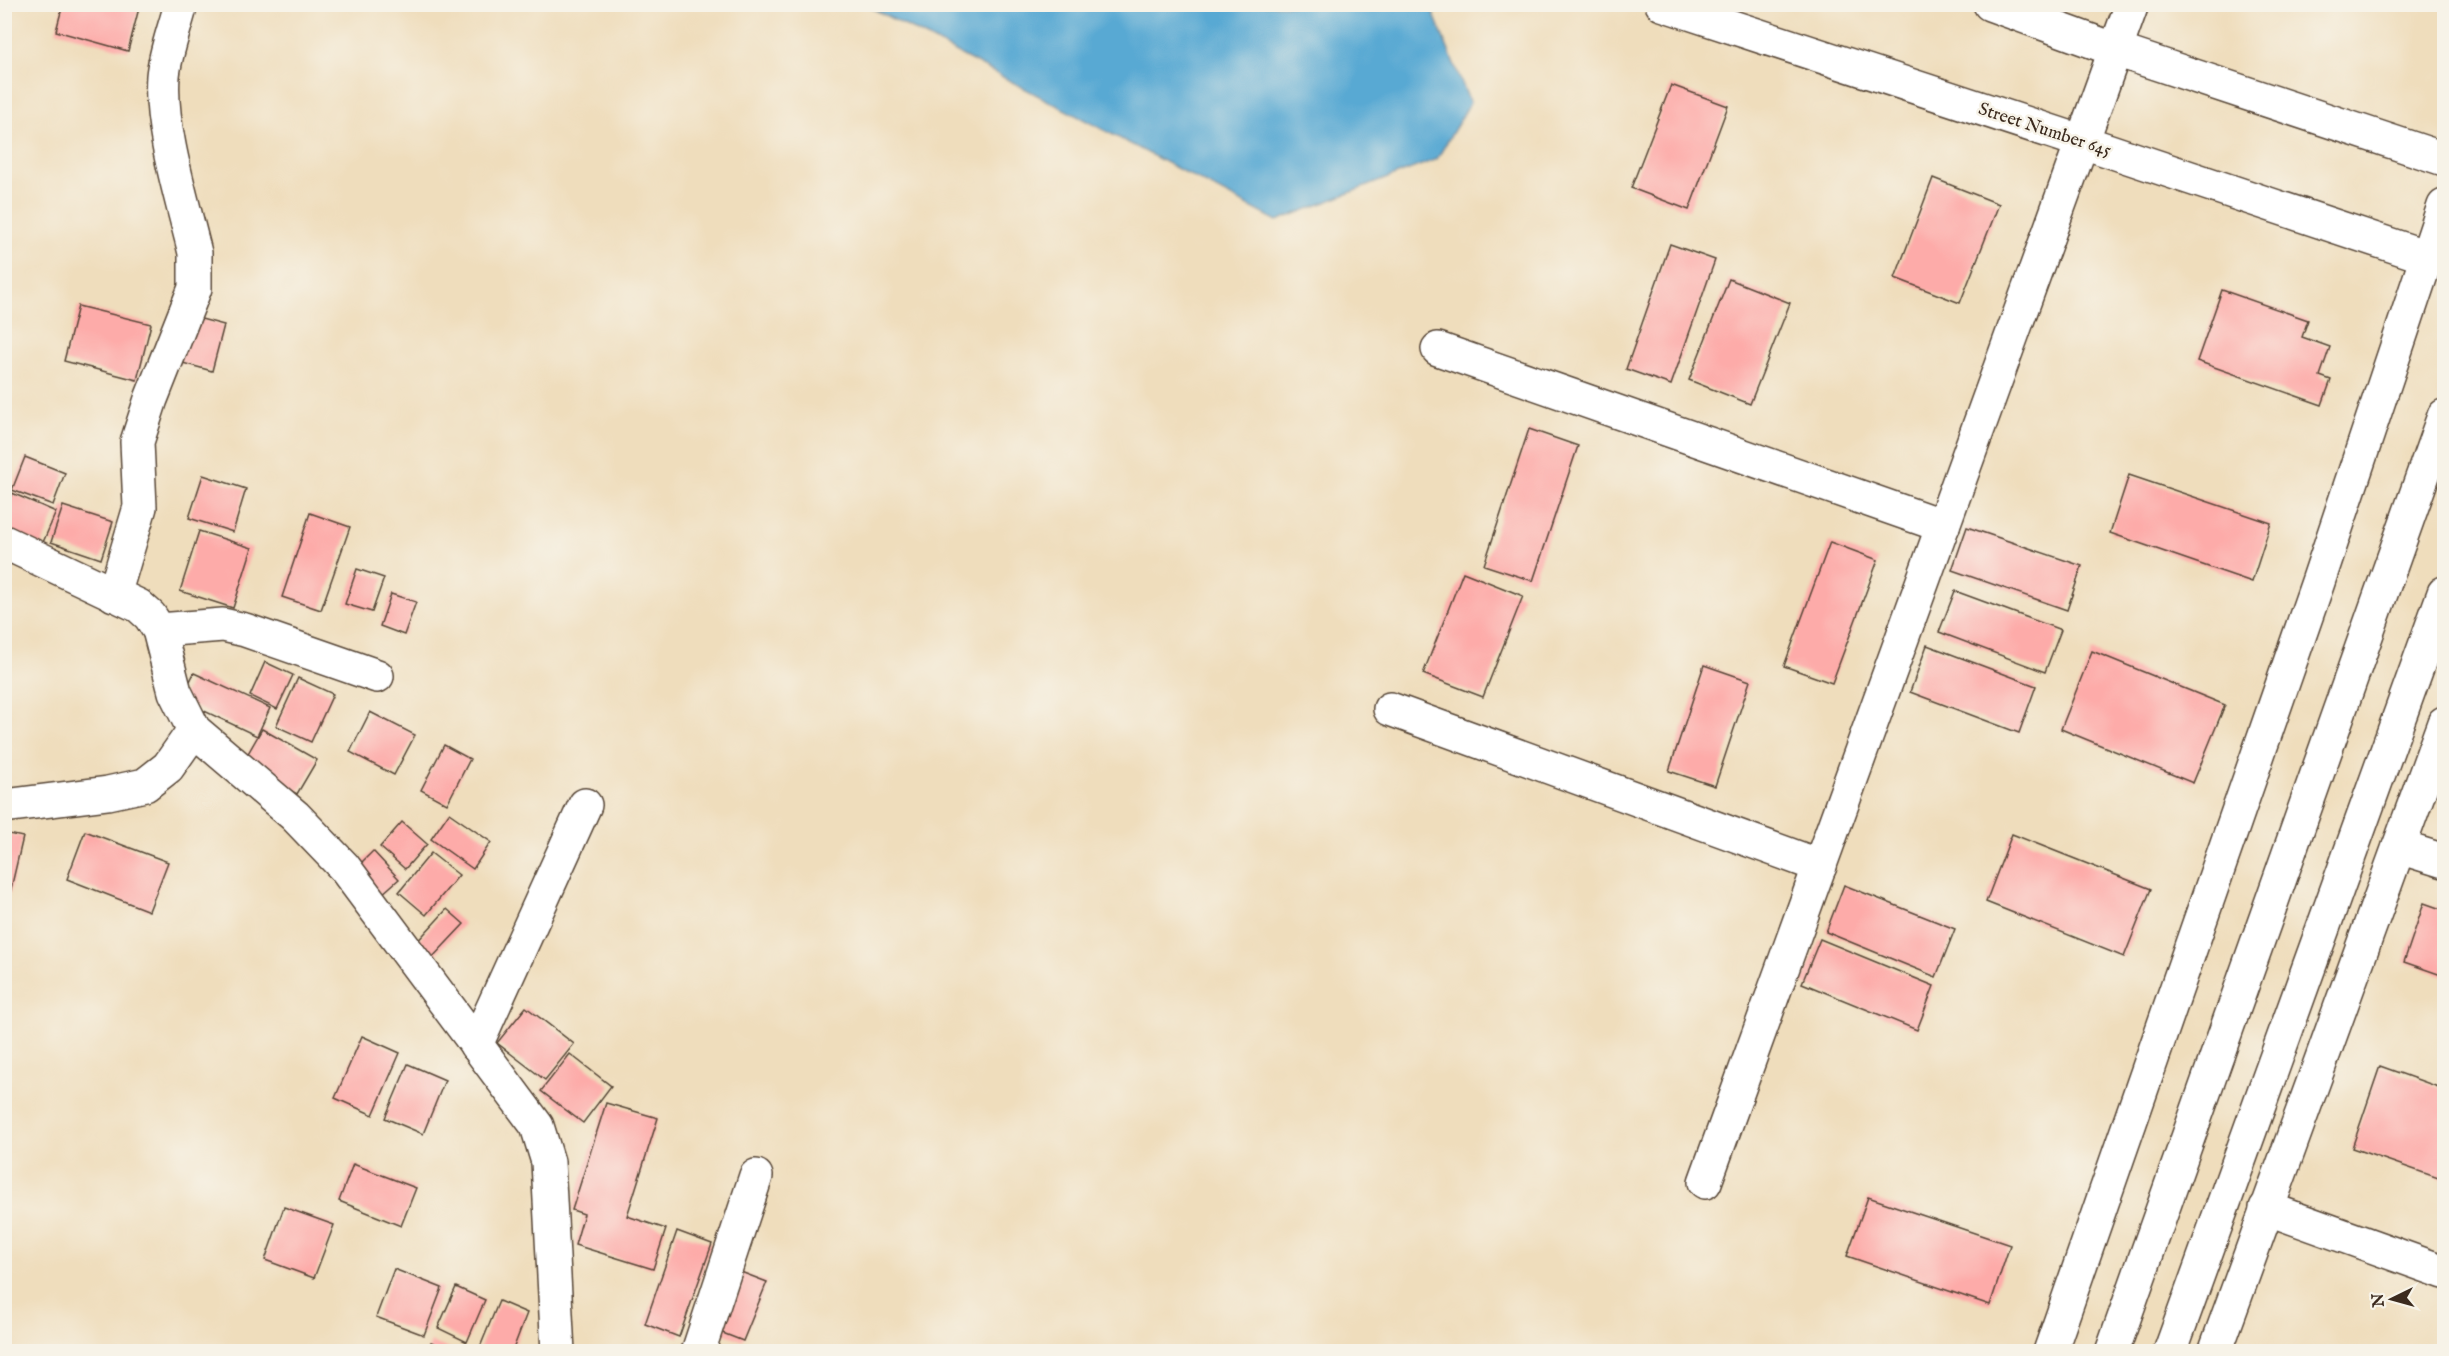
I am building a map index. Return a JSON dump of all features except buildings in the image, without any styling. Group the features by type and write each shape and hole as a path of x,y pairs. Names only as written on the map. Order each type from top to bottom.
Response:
{"street":[{"path":"114,595 140,507 136,442 150,399 195,288 195,253 166,125 163,97 163,75 181,4"},
{"name":"Street Number 645","path":"1662,4 2087,131 2427,257"},
{"path":"1990,4 2116,50 2445,159"},
{"path":"1705,1182 2132,4"},
{"path":"2050,1352 2314,593 2445,206"},
{"path":"1438,349 1943,526"},
{"path":"2112,1352 2445,416"},
{"path":"4,542 139,606 150,616 159,630 175,692 194,730 295,816 344,867 537,1126 548,1162 558,1352"},
{"path":"2170,1352 2445,593"},
{"path":"159,630 223,626 245,630 377,676"},
{"path":"1390,709 1820,866"},
{"path":"2215,1352 2445,723"},
{"path":"4,806 108,793 145,785 168,767 194,730"},
{"path":"476,1045 585,806"},
{"path":"2399,847 2445,861"},
{"path":"698,1352 756,1176"},
{"path":"2266,1208 2445,1272"}],"water":[{"path":"866,5 1430,5 1470,103 1437,159 1277,221"}]}
